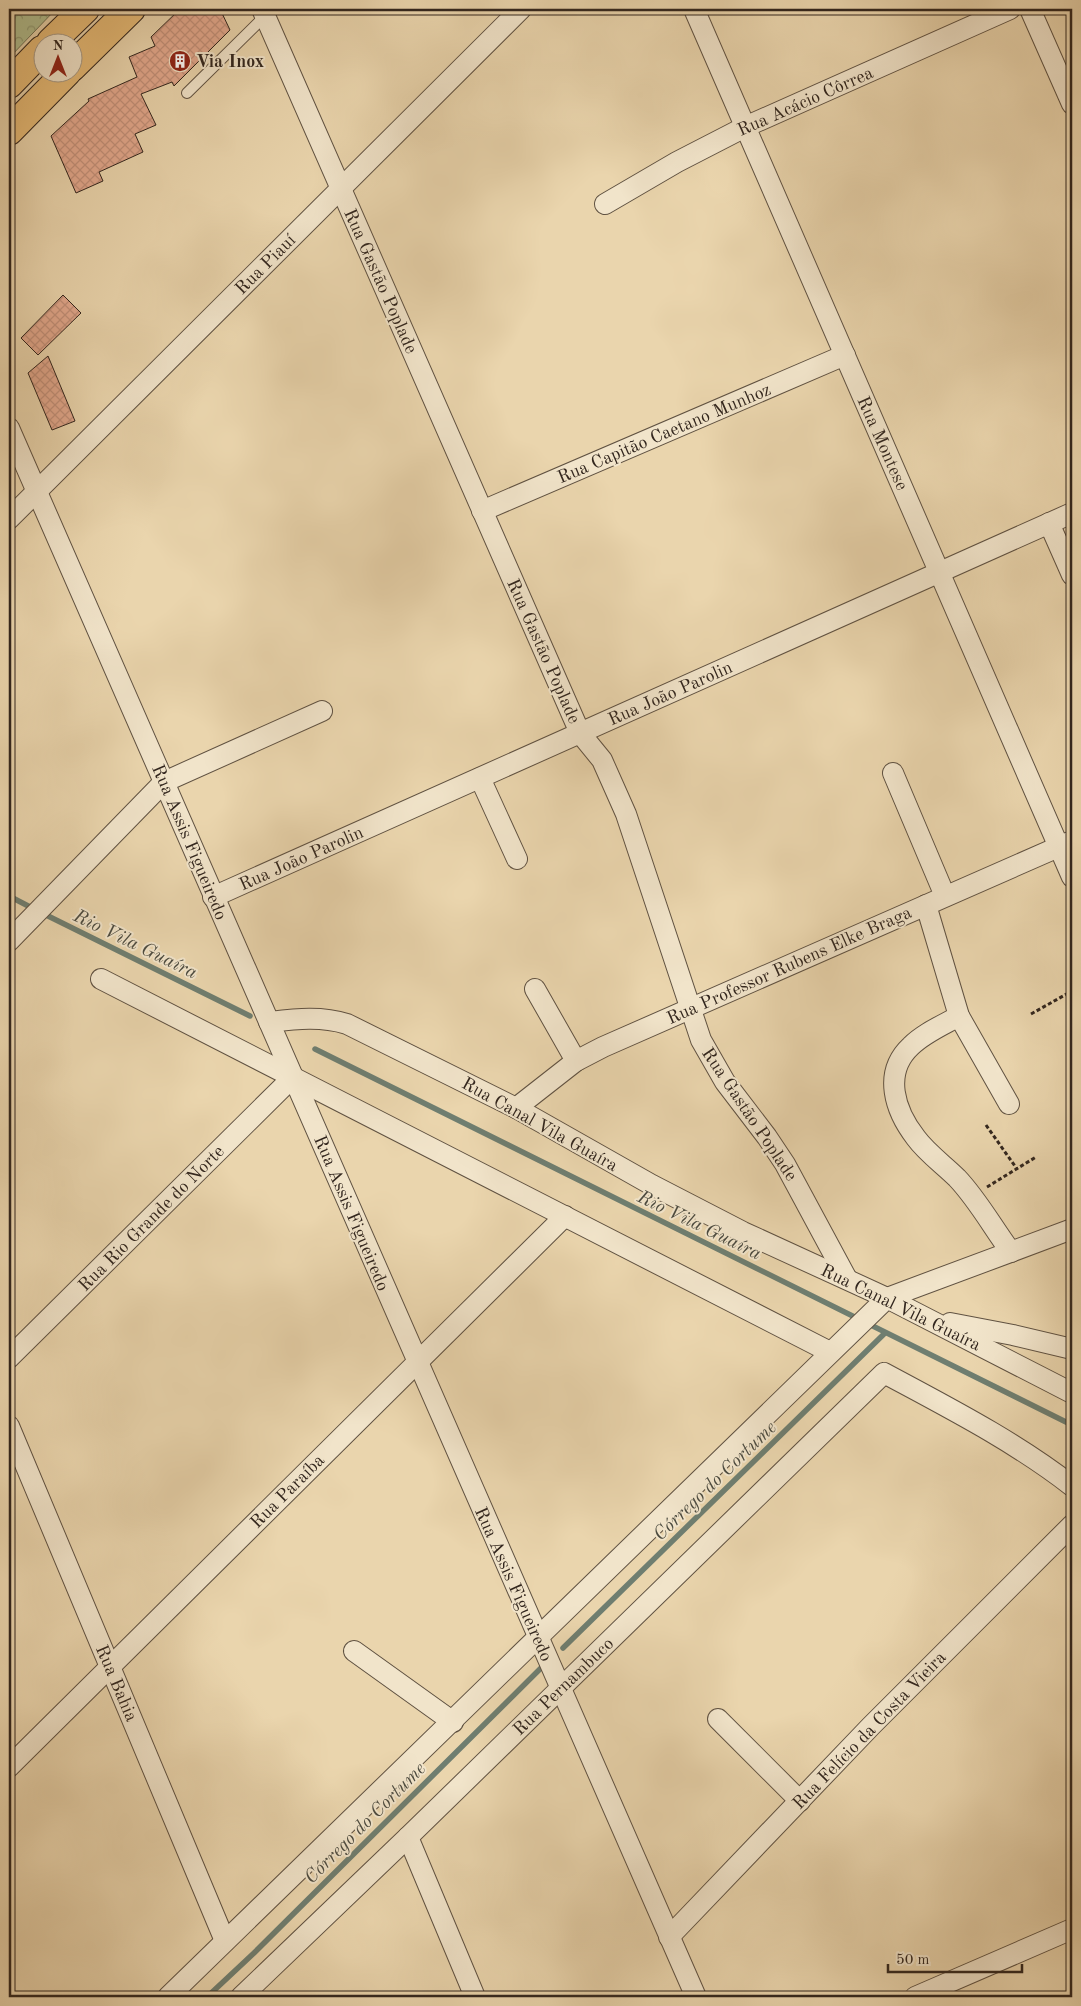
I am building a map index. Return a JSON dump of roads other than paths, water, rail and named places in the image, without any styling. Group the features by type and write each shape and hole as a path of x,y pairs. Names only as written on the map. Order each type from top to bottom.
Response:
{"main road":[{"path":"61,32 85,9"},
{"path":"82,57 131,9"},
{"path":"9,84 32,60"},
{"path":"9,130 57,82"}],"street":[{"name":"Rua Piauí","path":"9,518 521,9"},
{"name":"Rua Montese","path":"694,9 940,572 1066,844 1072,876"},
{"name":"Rua Acácio Côrrea","path":"606,204 677,162 745,126 1010,9"},
{"path":"1030,9 1072,104"},
{"name":"Rua Gastão Poplade","path":"263,12 580,733 602,760 626,814 690,1008 710,1058 785,1164 847,1279"},
{"name":"Rua Capitão Caetano Munhoz","path":"482,511 845,355"},
{"name":"Rua Assis Figueiredo","path":"9,428 696,1997"},
{"name":"Rua João Parolin","path":"214,897 1072,513"},
{"path":"1049,523 1072,575"},
{"path":"9,941 164,782 322,712"},
{"path":"893,774 946,896"},
{"path":"480,778 517,859"},
{"name":"Rua Professor Rubens Elke Braga","path":"516,1108 576,1061 603,1046 1066,844"},
{"path":"926,905 960,1016 1009,1104"},
{"path":"101,979 830,1352"},
{"path":"535,989 576,1061"},
{"path":"960,1016 911,1045 901,1057 896,1067 893,1083 896,1099 904,1119 916,1138 972,1196 1011,1252"},
{"name":"Rua Canal Vila Guaíra","path":"269,1022 314,1018 332,1019 347,1024 516,1108 652,1185 743,1232 887,1298 1072,1394"},
{"name":"Rua Rio Grande do Norte","path":"9,1358 293,1077"},
{"name":"Rua Paraíba","path":"9,1767 565,1216"},
{"path":"168,1997 887,1298 1072,1229"},
{"path":"929,1319 1013,1335 1072,1349"},
{"name":"Rua Pernambuco","path":"245,1995 884,1373 995,1433 1023,1450 1072,1486"},
{"name":"Rua Bahia","path":"9,1426 225,1941"},
{"name":"Rua Felício da Costa Vieira","path":"669,1937 871,1726 1072,1525"},
{"path":"354,1651 453,1722"},
{"path":"718,1719 800,1801"},
{"path":"408,1837 475,1997"},
{"path":"915,1997 1072,1929"}],"lane":[{"path":"187,93 263,12"}],"waterway":[{"name":"Rio Vila Guaíra","path":"9,896 34,909"},
{"name":"Rio Vila Guaíra","path":"42,913 250,1016"},
{"name":"Rio Vila Guaíra","path":"315,1049 1072,1425"},
{"name":"Córrego do Cortume","path":"563,1648 885,1333"},
{"name":"Córrego do Cortume","path":"207,1997 254,1953 542,1667"}],"place":[{"name":"Via Inox","path":"180,61"}]}
